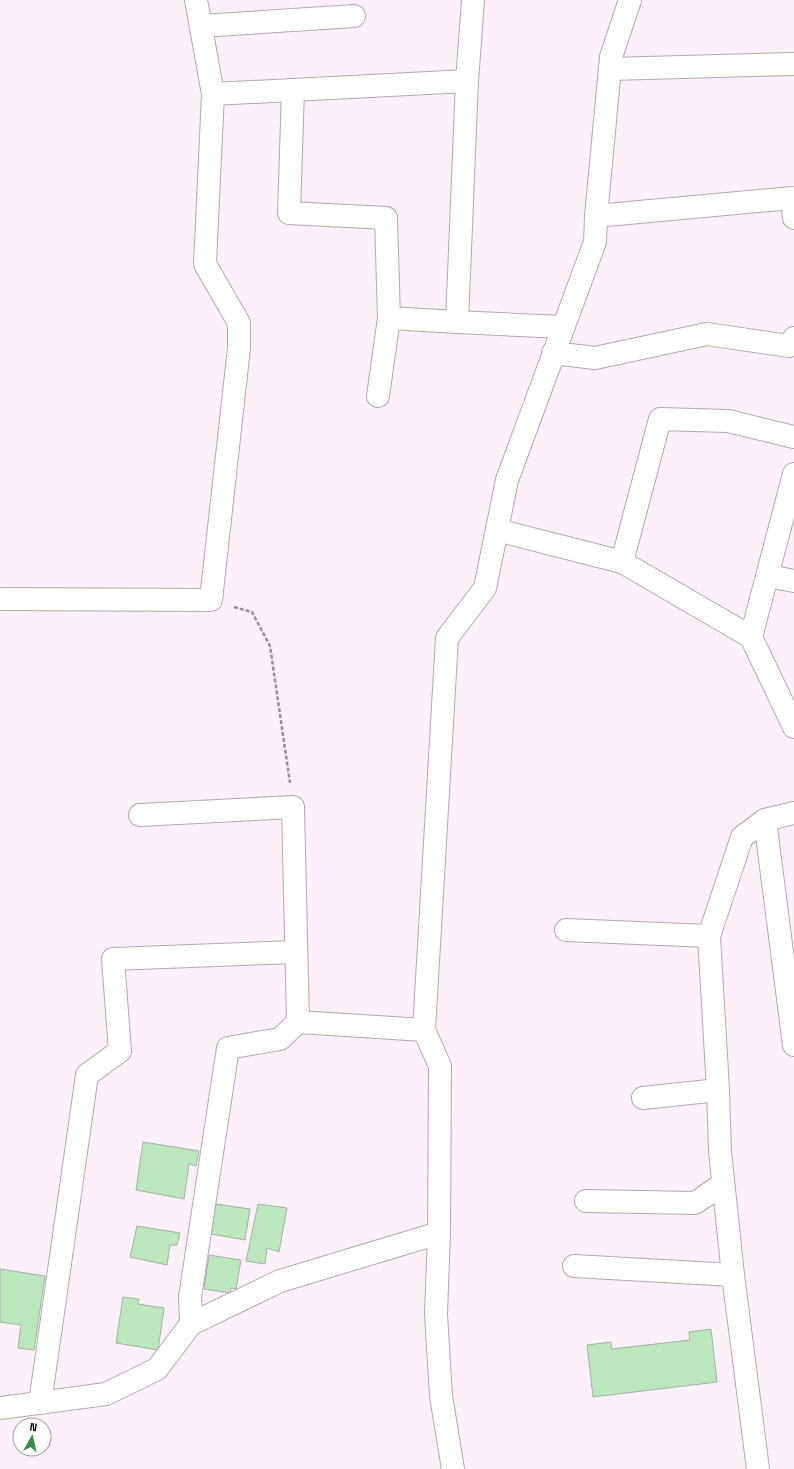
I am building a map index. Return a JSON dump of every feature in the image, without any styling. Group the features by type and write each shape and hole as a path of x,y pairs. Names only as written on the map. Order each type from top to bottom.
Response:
{"street":[{"path":"0,598 211,600 239,348 240,323 205,264 213,94 196,0"},
{"path":"456,322 467,81 473,0"},
{"path":"453,1469 441,1396 436,1314 439,1233 440,1066 424,1030 447,638 485,588 507,480 595,242 596,216 611,57 630,0"},
{"path":"201,26 354,16"},
{"path":"610,69 794,64"},
{"path":"213,94 467,81"},
{"path":"293,90 289,213 386,218 389,318 378,396"},
{"path":"596,216 792,198 794,218"},
{"path":"389,318 563,327"},
{"path":"553,353 595,358 707,334 789,346 794,338"},
{"path":"622,562 660,419 728,420 794,437"},
{"path":"751,637 794,474"},
{"path":"497,530 622,562 751,637 794,727"},
{"path":"768,576 794,581"},
{"path":"140,815 293,807 298,1022"},
{"path":"758,1469 723,1184 709,936 742,837 765,820 794,813"},
{"path":"765,820 794,1045"},
{"path":"566,930 709,936"},
{"path":"40,1403 87,1075 120,1051 113,959 296,952"},
{"path":"191,1324 190,1297 228,1048 280,1039 298,1022 424,1030"},
{"path":"643,1098 718,1090"},
{"path":"586,1201 696,1203 723,1184"},
{"path":"0,1408 106,1394 157,1369 191,1324 280,1281 439,1233"},
{"path":"574,1266 733,1275"}],"path":[{"path":"211,600 252,612 270,646 293,807"}],"building":[{"path":"143,1142 199,1151 196,1166 189,1164 184,1199 136,1190"},
{"path":"216,1204 250,1209 245,1240 211,1234"},
{"path":"258,1204 287,1208 279,1252 267,1248 265,1264 246,1261"},
{"path":"137,1226 180,1233 177,1245 170,1245 167,1265 130,1257"},
{"path":"209,1255 241,1260 236,1289 231,1288 230,1293 204,1289"},
{"path":"0,1269 45,1276 34,1350 18,1348 21,1325 0,1322"},
{"path":"123,1297 139,1299 138,1304 164,1308 158,1350 116,1343"},
{"path":"711,1329 717,1382 593,1397 587,1345 611,1342 612,1349 690,1340 689,1332"}]}
